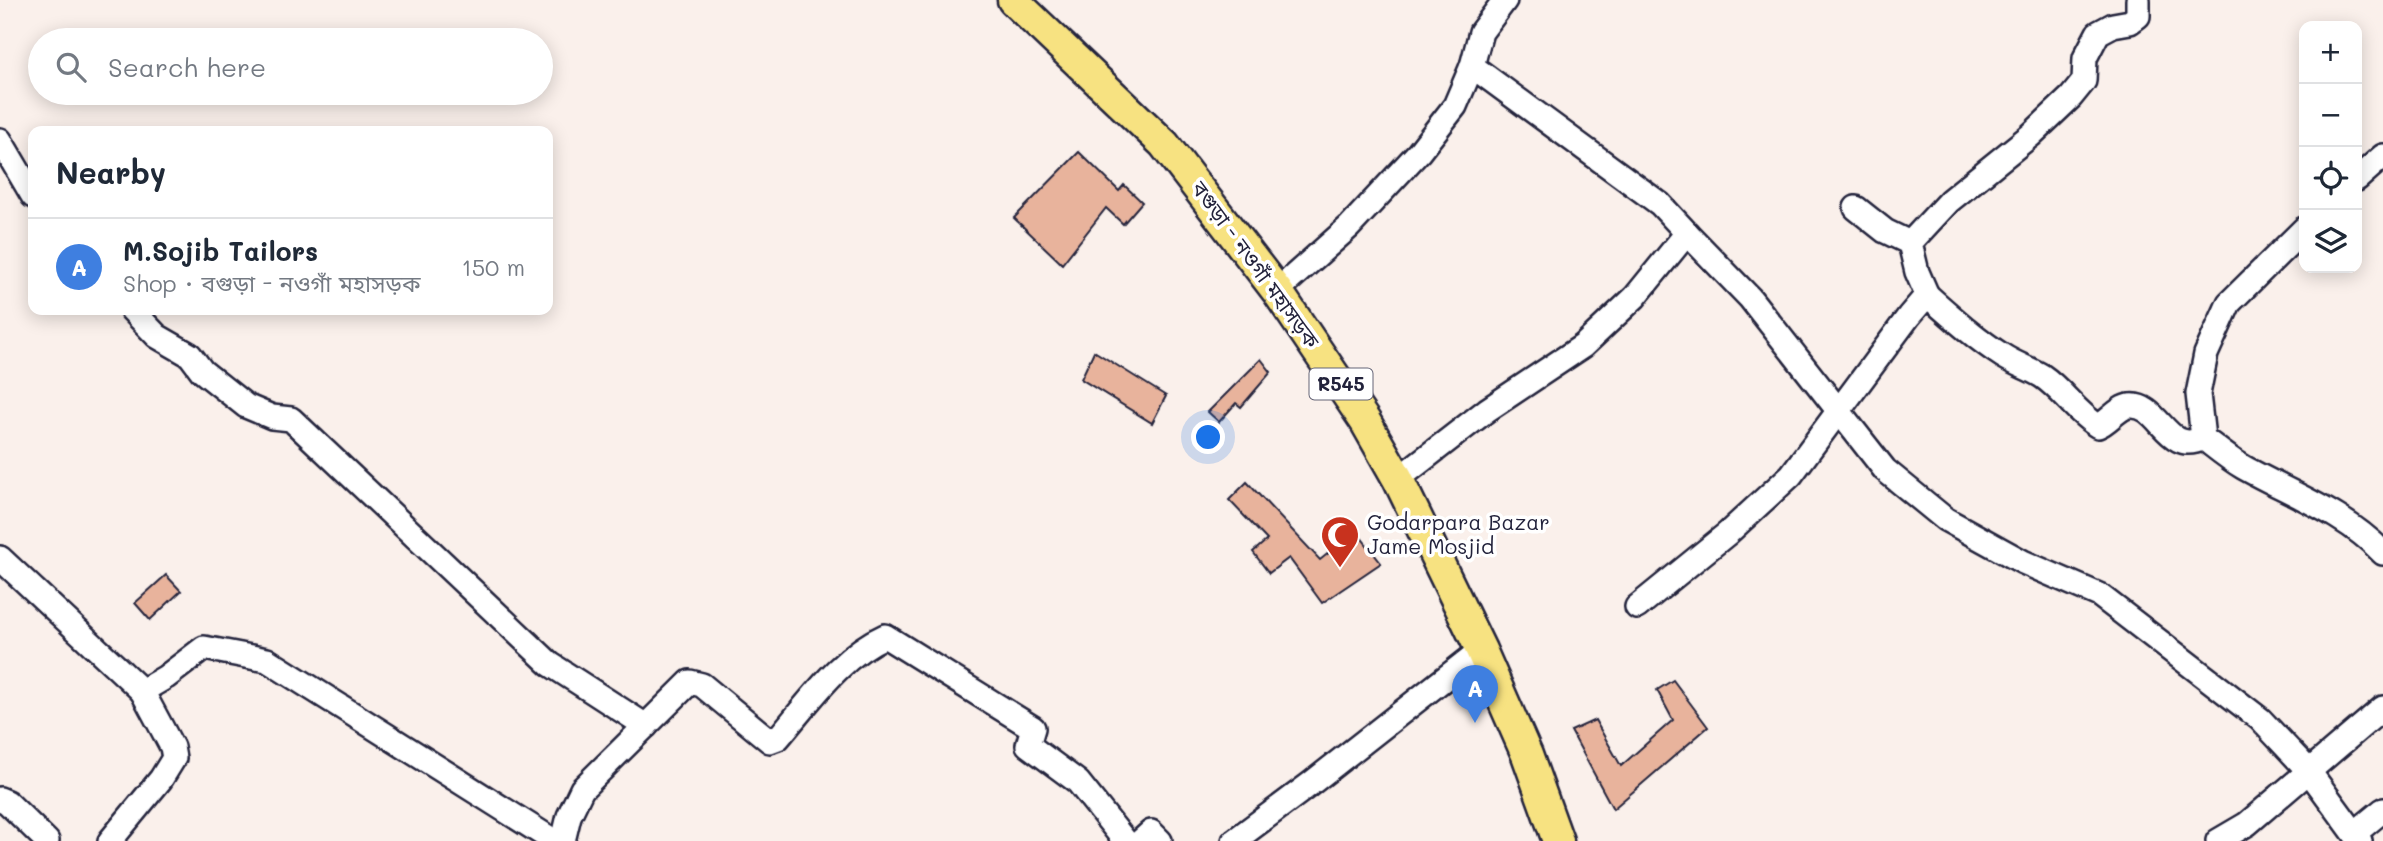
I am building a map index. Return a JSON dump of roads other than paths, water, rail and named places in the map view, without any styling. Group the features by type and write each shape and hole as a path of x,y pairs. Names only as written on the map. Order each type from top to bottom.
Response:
{"main road":[{"name":"বগুড়া - নওগাঁ মহাসড়ক","path":"1013,0 1164,144 1277,291 1365,421 1398,479 1481,650 1527,755 1558,841"}],"street":[{"path":"1277,291 1349,227 1419,152 1455,106 1472,66 1481,32 1505,0"},
{"path":"1910,243 1949,201 2031,135 2071,97 2084,81 2085,58 2098,33 2113,25 2130,22 2138,16 2138,0"},
{"path":"1472,66 1660,204 1750,298 1885,470 1945,519 2023,562 2099,595 2260,719 2308,770 2357,837 2383,810"},
{"path":"0,140 28,188"},
{"path":"2362,174 2383,156"},
{"path":"1856,208 1885,231 1910,243"},
{"path":"1398,479 1487,410 1583,346 1635,297 1687,233"},
{"path":"2299,234 2229,303 2206,354 2198,394 2203,438 2241,466 2312,501 2368,537 2383,553"},
{"path":"1910,243 1917,272 1927,295 1966,330 1995,351 2042,376 2090,421 2098,426 2108,422 2123,407 2133,405 2144,410 2182,443 2192,444 2203,438"},
{"path":"1637,607 1728,533 1791,475 1927,295"},
{"path":"137,315 158,336 190,355 202,371 246,405 272,417 291,419 550,664 646,726"},
{"path":"0,558 142,691 172,747 174,758 161,779 110,841"},
{"path":"562,841 569,816 582,789 690,682 702,685 770,741 778,738 846,660 868,643 885,636 1033,728 1028,745 1078,782 1125,841"},
{"path":"142,691 166,677 204,648 267,660 554,841"},
{"path":"1234,841 1481,650"},
{"path":"2218,841 2247,824 2383,708"},
{"path":"0,799 7,802 47,841"},
{"path":"1142,841 1151,832 1160,841"}],"place":[{"name":"Godarpara Bazar Jame Mosjid","path":"1340,569"},
{"name":"M.Sojib Tailors","path":"1475,723"}]}
